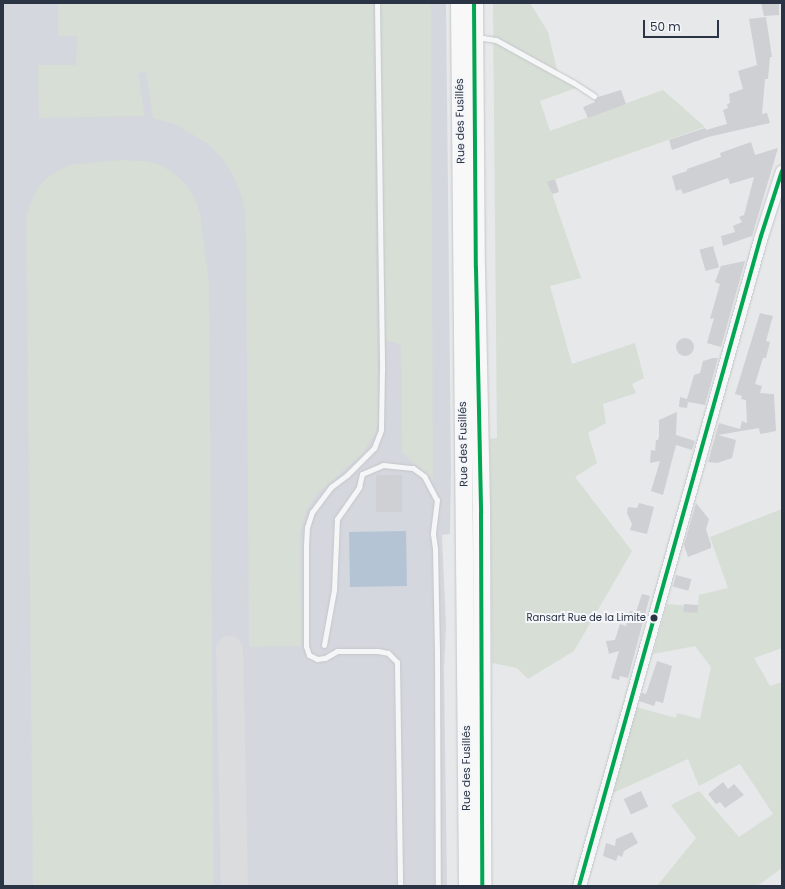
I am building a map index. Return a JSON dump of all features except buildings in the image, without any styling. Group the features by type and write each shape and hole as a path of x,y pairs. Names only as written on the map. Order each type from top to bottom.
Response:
{"highway":[{"name":"Rue des Fusillés","path":"459,3 467,886"},
{"name":"Rue des Fusillés","path":"474,3 476,268 481,513 482,886"}],"street":[{"path":"579,886 761,236 782,170"}],"lane":[{"path":"377,3 382,370 381,430 374,448 356,466 331,487 312,512 307,527 306,646 309,655 317,659 325,658 337,651 378,651 388,652 396,662 400,886"},
{"path":"474,37 485,37 496,40 574,83 594,96"},
{"path":"362,474 383,465 413,468 424,476 437,500 433,534 435,548 437,636 438,886"},
{"path":"324,645 334,590 338,520 359,487 362,474 356,466"}],"shaded area":[{"path":"3,3 446,3 451,472 450,534 442,535 446,626 444,669 447,886 3,886"},
{"path":"58,3 373,3 378,421 375,433 363,453 318,493 307,509 300,532 301,646 249,647 246,237 245,212 241,194 234,177 223,159 208,144 177,125 153,118 146,72 138,73 145,116 39,118 38,65 76,65 77,36 58,36"},
{"path":"377,3 431,3 433,479 402,453 401,345 382,339"},
{"path":"493,3 530,3 548,32 558,74 574,83 576,88 540,101 550,131 663,90 705,127 548,182 581,278 550,286 572,364 635,343 644,378 632,384 636,393 603,404 606,423 588,433 597,463 575,477 632,551 574,651 528,679 517,668 492,663 490,439 497,438"},
{"path":"120,160 145,161 158,164 172,172 186,184 195,199 200,214 209,283 214,886 33,886 26,216 36,190 45,180 57,171 69,165"},
{"path":"782,509 782,648 754,658 770,686 782,682 782,868 757,886 657,886 696,838 671,805 699,791 739,837 773,814 740,764 699,786 688,759 613,793 636,707 676,718 677,713 700,719 711,667 695,646 653,654 667,604 698,607 699,595 728,588 710,537"}],"water":[{"path":"406,531 407,586 350,587 349,532"}],"taxiway":[{"path":"229,649 234,886"}],"transit line":[{"path":"474,3 476,268 481,513 482,886"},
{"path":"579,886 761,236 782,171"}],"place":[{"name":"Ransart Rue de la Limite","path":"654,618"}]}
